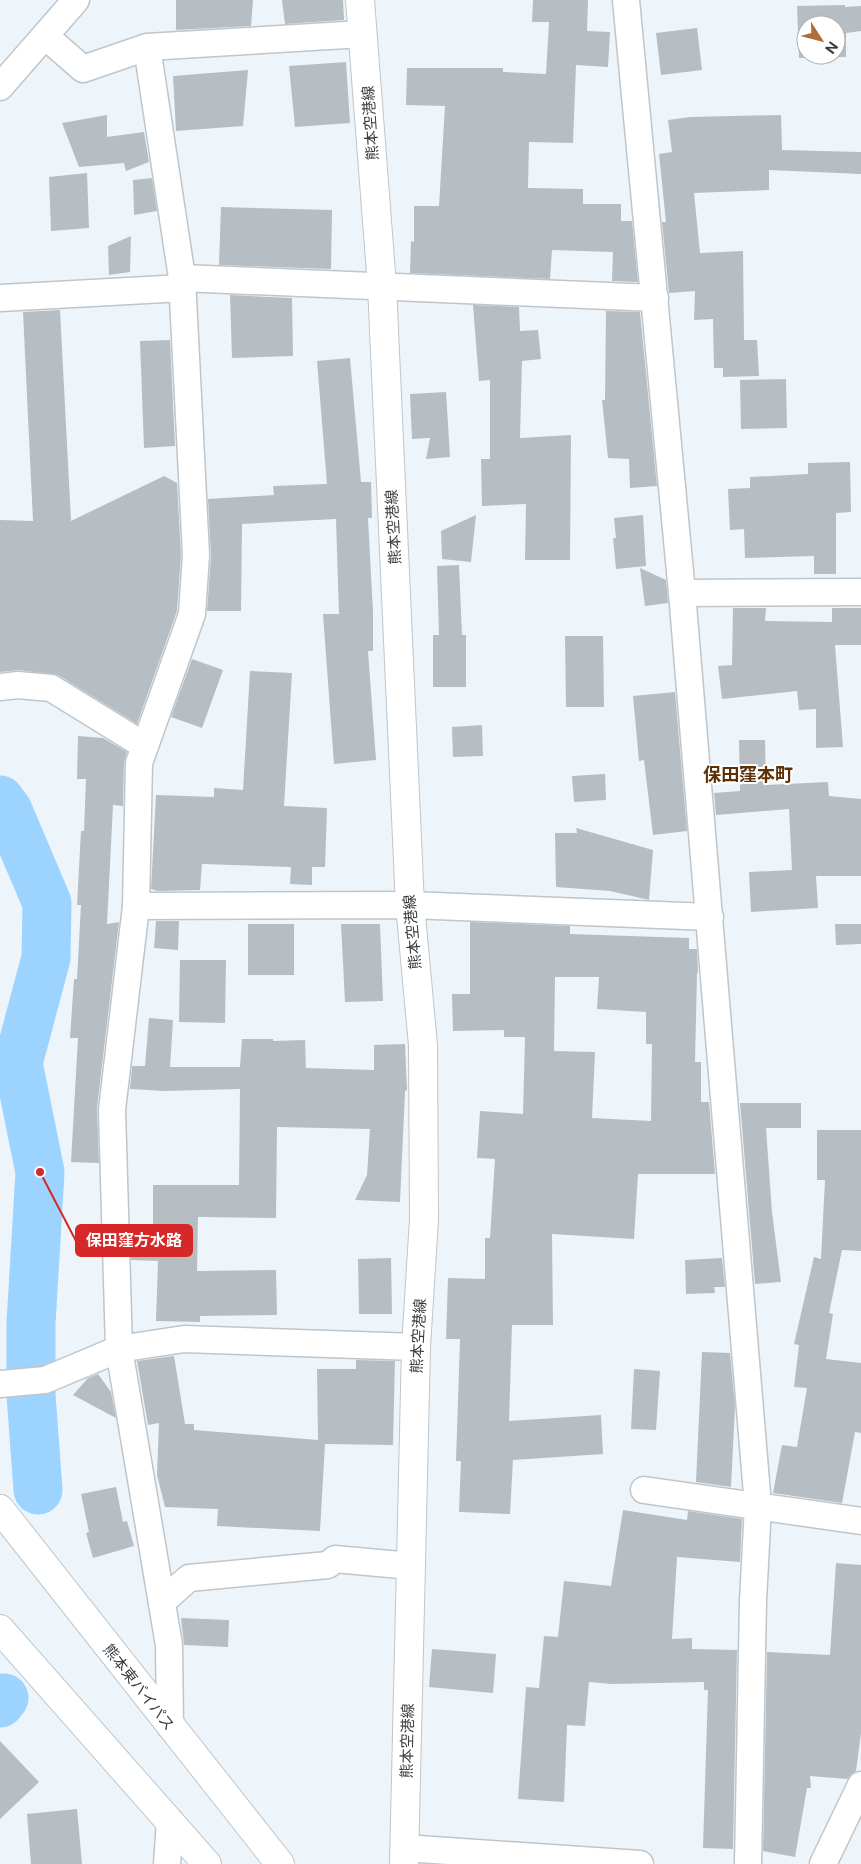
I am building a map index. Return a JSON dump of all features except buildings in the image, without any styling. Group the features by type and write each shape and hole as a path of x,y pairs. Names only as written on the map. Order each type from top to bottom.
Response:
{"main road":[{"name":"熊本空港線","path":"360,0 382,286 410,905 422,1045 424,1219 416,1346 404,1856"},
{"name":"熊本東バイパス","path":"0,1508 280,1864"},
{"path":"0,1629 207,1864"}],"street":[{"path":"0,87 76,0"},
{"path":"626,0 682,592 758,1506 753,1601 748,1864"},
{"path":"45,36 83,69 147,47 363,34"},
{"path":"147,47 182,283 196,555 192,614 138,763 136,906 112,1110 119,1348 169,1645 170,1726"},
{"path":"0,298 182,283 382,286 655,298"},
{"path":"682,592 861,592"},
{"path":"0,687 18,685 51,688 145,746"},
{"path":"136,906 410,905 710,917"},
{"path":"0,1384 45,1380 119,1348 184,1339 416,1346"},
{"path":"644,1490 861,1521"},
{"path":"162,1602 189,1578 328,1565 334,1558 411,1566"},
{"path":"823,1864 861,1785"},
{"path":"167,1864 170,1821"},
{"path":"404,1856 640,1864"}],"waterway":[{"path":"0,800 8,811 47,903 46,958 18,1063 40,1172 31,1323 31,1395 38,1490"},
{"path":"0,1703 4,1698"}],"place":[{"name":"保田窪方水路","path":"40,1172"}],"district":[{"name":"保田窪本町","path":"748,774"}]}
